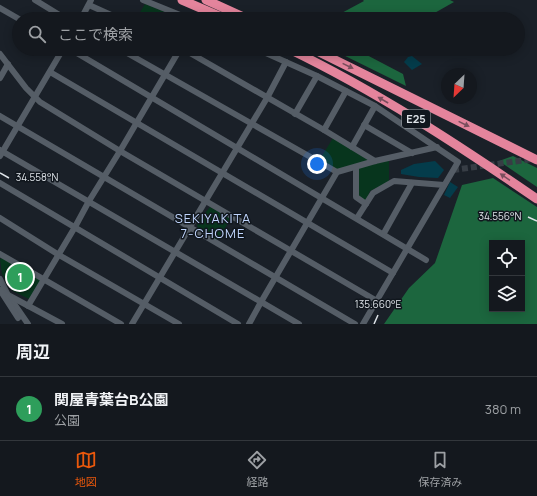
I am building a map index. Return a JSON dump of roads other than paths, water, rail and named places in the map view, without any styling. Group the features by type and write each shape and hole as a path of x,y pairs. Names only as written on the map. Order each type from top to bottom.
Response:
{"highway":[{"path":"182,0 210,12"},
{"path":"206,0 233,12"},
{"name":"E25","path":"302,56 398,108 467,151 537,199"},
{"name":"E25","path":"327,56 537,160"}],"street":[{"path":"34,0 54,12"},
{"path":"142,0 172,12"},
{"path":"85,12 90,2 108,12"},
{"path":"0,8 12,15"},
{"path":"0,54 35,97 120,151 376,301"},
{"path":"59,56 1,153 89,201 299,324"},
{"path":"82,56 384,233 426,260"},
{"path":"133,56 337,172"},
{"path":"28,306 89,201 178,56"},
{"path":"194,56 352,146 375,161"},
{"path":"273,56 317,76 376,106 458,162 363,324"},
{"path":"132,324 189,227 238,148 286,62"},
{"path":"0,78 8,64"},
{"path":"50,72 393,273"},
{"path":"295,114 317,76"},
{"path":"324,130 346,91"},
{"path":"352,146 376,106"},
{"path":"0,116 355,324"},
{"path":"364,125 412,153"},
{"path":"249,324 337,172 375,161 437,147"},
{"path":"356,167 356,197 366,204"},
{"path":"357,218 373,193 394,181 444,185"},
{"path":"0,183 238,324"},
{"path":"384,233 412,183"},
{"path":"0,218 59,255 179,324"},
{"path":"0,254 121,324"},
{"path":"0,279 8,295 28,324"},
{"path":"0,290 18,318"},
{"path":"8,295 58,323"}],"water":[{"path":"412,56 422,64 412,70 404,62 408,57"},
{"path":"435,161 444,170 438,178 401,174 401,170 414,164"},
{"path":"450,182 458,187 450,198 444,195"}],"tunnel":[{"path":"453,170 533,159"}],"place":[{"name":"関屋青葉台B公園","path":"20,277"}],"district":[{"name":"SEKIYAKITA 7-CHOME","path":"213,226"}]}
